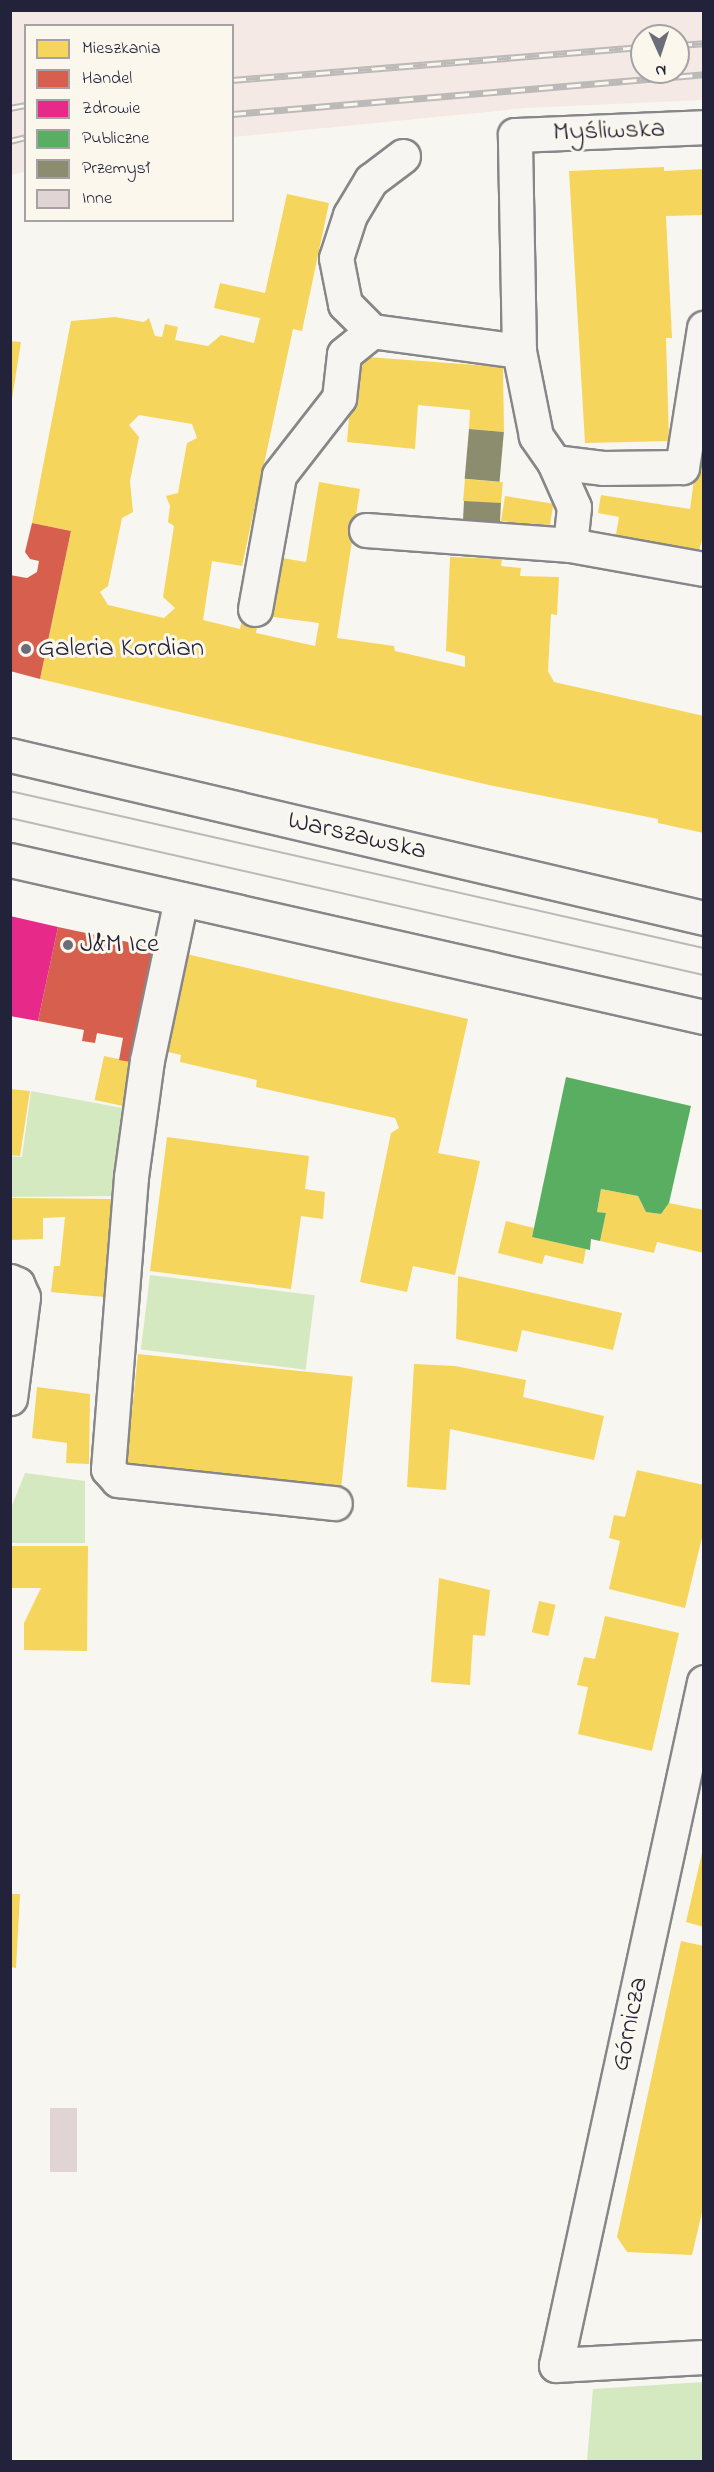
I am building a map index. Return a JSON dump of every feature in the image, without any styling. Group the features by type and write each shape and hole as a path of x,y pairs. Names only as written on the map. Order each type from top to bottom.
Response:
{"street":[{"name":"Myśliwska","path":"519,351 515,135 704,127"},
{"path":"403,156 371,180 350,215 336,258 345,304 372,331 519,351 536,436 554,462 574,507 570,545"},
{"path":"554,462 603,468 682,467 704,328"},
{"path":"255,609 279,475 339,398 344,354 372,331"},
{"path":"366,530 570,545 704,569"},
{"name":"Warszawska","path":"10,755 704,918"},
{"path":"10,860 704,1017"},
{"path":"181,899 147,1060 131,1177 108,1469 118,1480 335,1503"},
{"path":"10,1281 17,1284 23,1297 10,1398"},
{"name":"Górnicza","path":"704,1682 556,2365 704,2357"}],"shaded area":[{"path":"11,10 703,11 703,100 527,108 234,137 234,24 24,24 24,172 11,175"}],"green space":[{"path":"31,1091 128,1109 116,1196 11,1197 10,1156 22,1157"},
{"path":"150,1275 315,1295 306,1370 141,1349"},
{"path":"25,1473 85,1481 85,1543 11,1543 11,1508"},
{"path":"703,2382 703,2461 587,2461 593,2389"}],"building: Mieszkania":[{"path":"664,167 664,171 704,169 704,215 666,216 672,338 666,338 669,441 585,443 569,171"},
{"path":"287,194 329,203 302,331 293,329 242,566 212,561 203,620 240,629 242,619 258,623 256,633 315,646 319,623 266,616 276,557 306,562 319,482 360,489 337,638 394,646 395,651 465,667 465,656 446,651 450,557 502,559 501,566 521,568 520,576 559,577 557,615 551,614 548,671 554,682 704,716 704,833 658,823 658,819 489,785 40,679 71,531 32,523 71,321 115,317 144,322 149,318 155,336 162,337 165,324 178,327 175,340 208,346 221,335 254,343 260,318 214,308 220,283 265,293","holes":["139,415 192,424 197,438 187,443 178,493 166,496 170,506 168,522 174,526 163,597 175,608 164,618 108,605 100,592 108,586 122,518 133,512 130,481 139,437 129,425"]},
{"path":"10,341 21,342 12,399 10,399"},
{"path":"354,356 503,367 504,432 469,429 470,410 418,405 415,449 347,442"},
{"path":"697,457 704,458 704,534 696,560 614,546 619,517 598,513 601,495 690,509"},
{"path":"465,479 503,482 501,504 463,501"},
{"path":"505,496 553,504 549,528 501,521"},
{"path":"182,953 468,1019 438,1153 480,1161 455,1275 413,1266 407,1292 360,1282 391,1133 399,1128 395,1118 256,1087 257,1080 180,1062 181,1055 160,1050"},
{"path":"104,1056 137,1063 128,1107 95,1100"},
{"path":"10,1089 30,1091 20,1156 10,1155"},
{"path":"167,1137 309,1156 305,1189 325,1192 323,1219 301,1216 291,1289 150,1271"},
{"path":"601,1189 638,1196 646,1212 661,1214 669,1203 704,1210 704,1253 657,1242 654,1253 600,1241 606,1213 597,1212"},
{"path":"10,1198 118,1199 104,1297 51,1292 54,1266 60,1266 65,1217 43,1218 43,1239 10,1240"},
{"path":"506,1221 534,1228 532,1237 586,1249 583,1264 545,1255 542,1264 498,1253"},
{"path":"458,1276 622,1313 613,1350 522,1330 517,1352 456,1339"},
{"path":"138,1354 353,1377 341,1488 126,1465"},
{"path":"414,1364 455,1366 526,1380 523,1397 604,1416 594,1460 450,1429 446,1490 407,1487"},
{"path":"37,1387 90,1394 89,1464 66,1463 67,1443 32,1438"},
{"path":"637,1470 704,1485 704,1529 685,1608 609,1589 620,1541 609,1538 614,1515 625,1517"},
{"path":"10,1546 88,1546 87,1651 24,1650 24,1623 41,1588 10,1588"},
{"path":"439,1578 490,1590 485,1636 473,1635 470,1685 431,1682"},
{"path":"539,1601 556,1605 548,1636 532,1632"},
{"path":"605,1616 679,1633 652,1751 578,1734 588,1687 577,1685 584,1657 595,1659"},
{"path":"704,1849 704,1927 686,1922"},
{"path":"10,1894 20,1894 16,1968 10,1967"},
{"path":"681,1941 704,1946 704,2204 692,2255 627,2252 617,2237"}],"building: Handel":[{"path":"32,523 71,531 40,679 10,671 10,575 27,578 37,572 39,561 30,559 25,552"},
{"path":"58,927 156,948 137,1063 119,1060 123,1038 97,1033 95,1043 82,1041 84,1030 38,1021"}],"building: Zdrowie":[{"path":"10,916 58,927 38,1021 10,1016"}],"building: Publiczne":[{"path":"566,1077 691,1106 669,1203 661,1214 646,1212 638,1196 601,1189 597,1212 606,1213 600,1241 591,1239 590,1250 532,1237"}],"building: Przemysł":[{"path":"469,429 504,432 500,482 465,479"},
{"path":"464,501 501,503 500,524 463,522"}],"building: Inne":[{"path":"50,2108 77,2108 77,2172 50,2172"}],"tram line":[{"path":"10,791 704,948"},
{"path":"10,818 704,975"}],"railway":[{"path":"690,44 704,43"},
{"path":"234,80 630,48"},
{"path":"234,114 704,74"},
{"path":"10,108 24,105"},
{"path":"10,141 24,138"}],"place":[{"name":"Galeria Kordian","path":"26,649"},
{"name":"J&M Ice","path":"68,945"}]}
